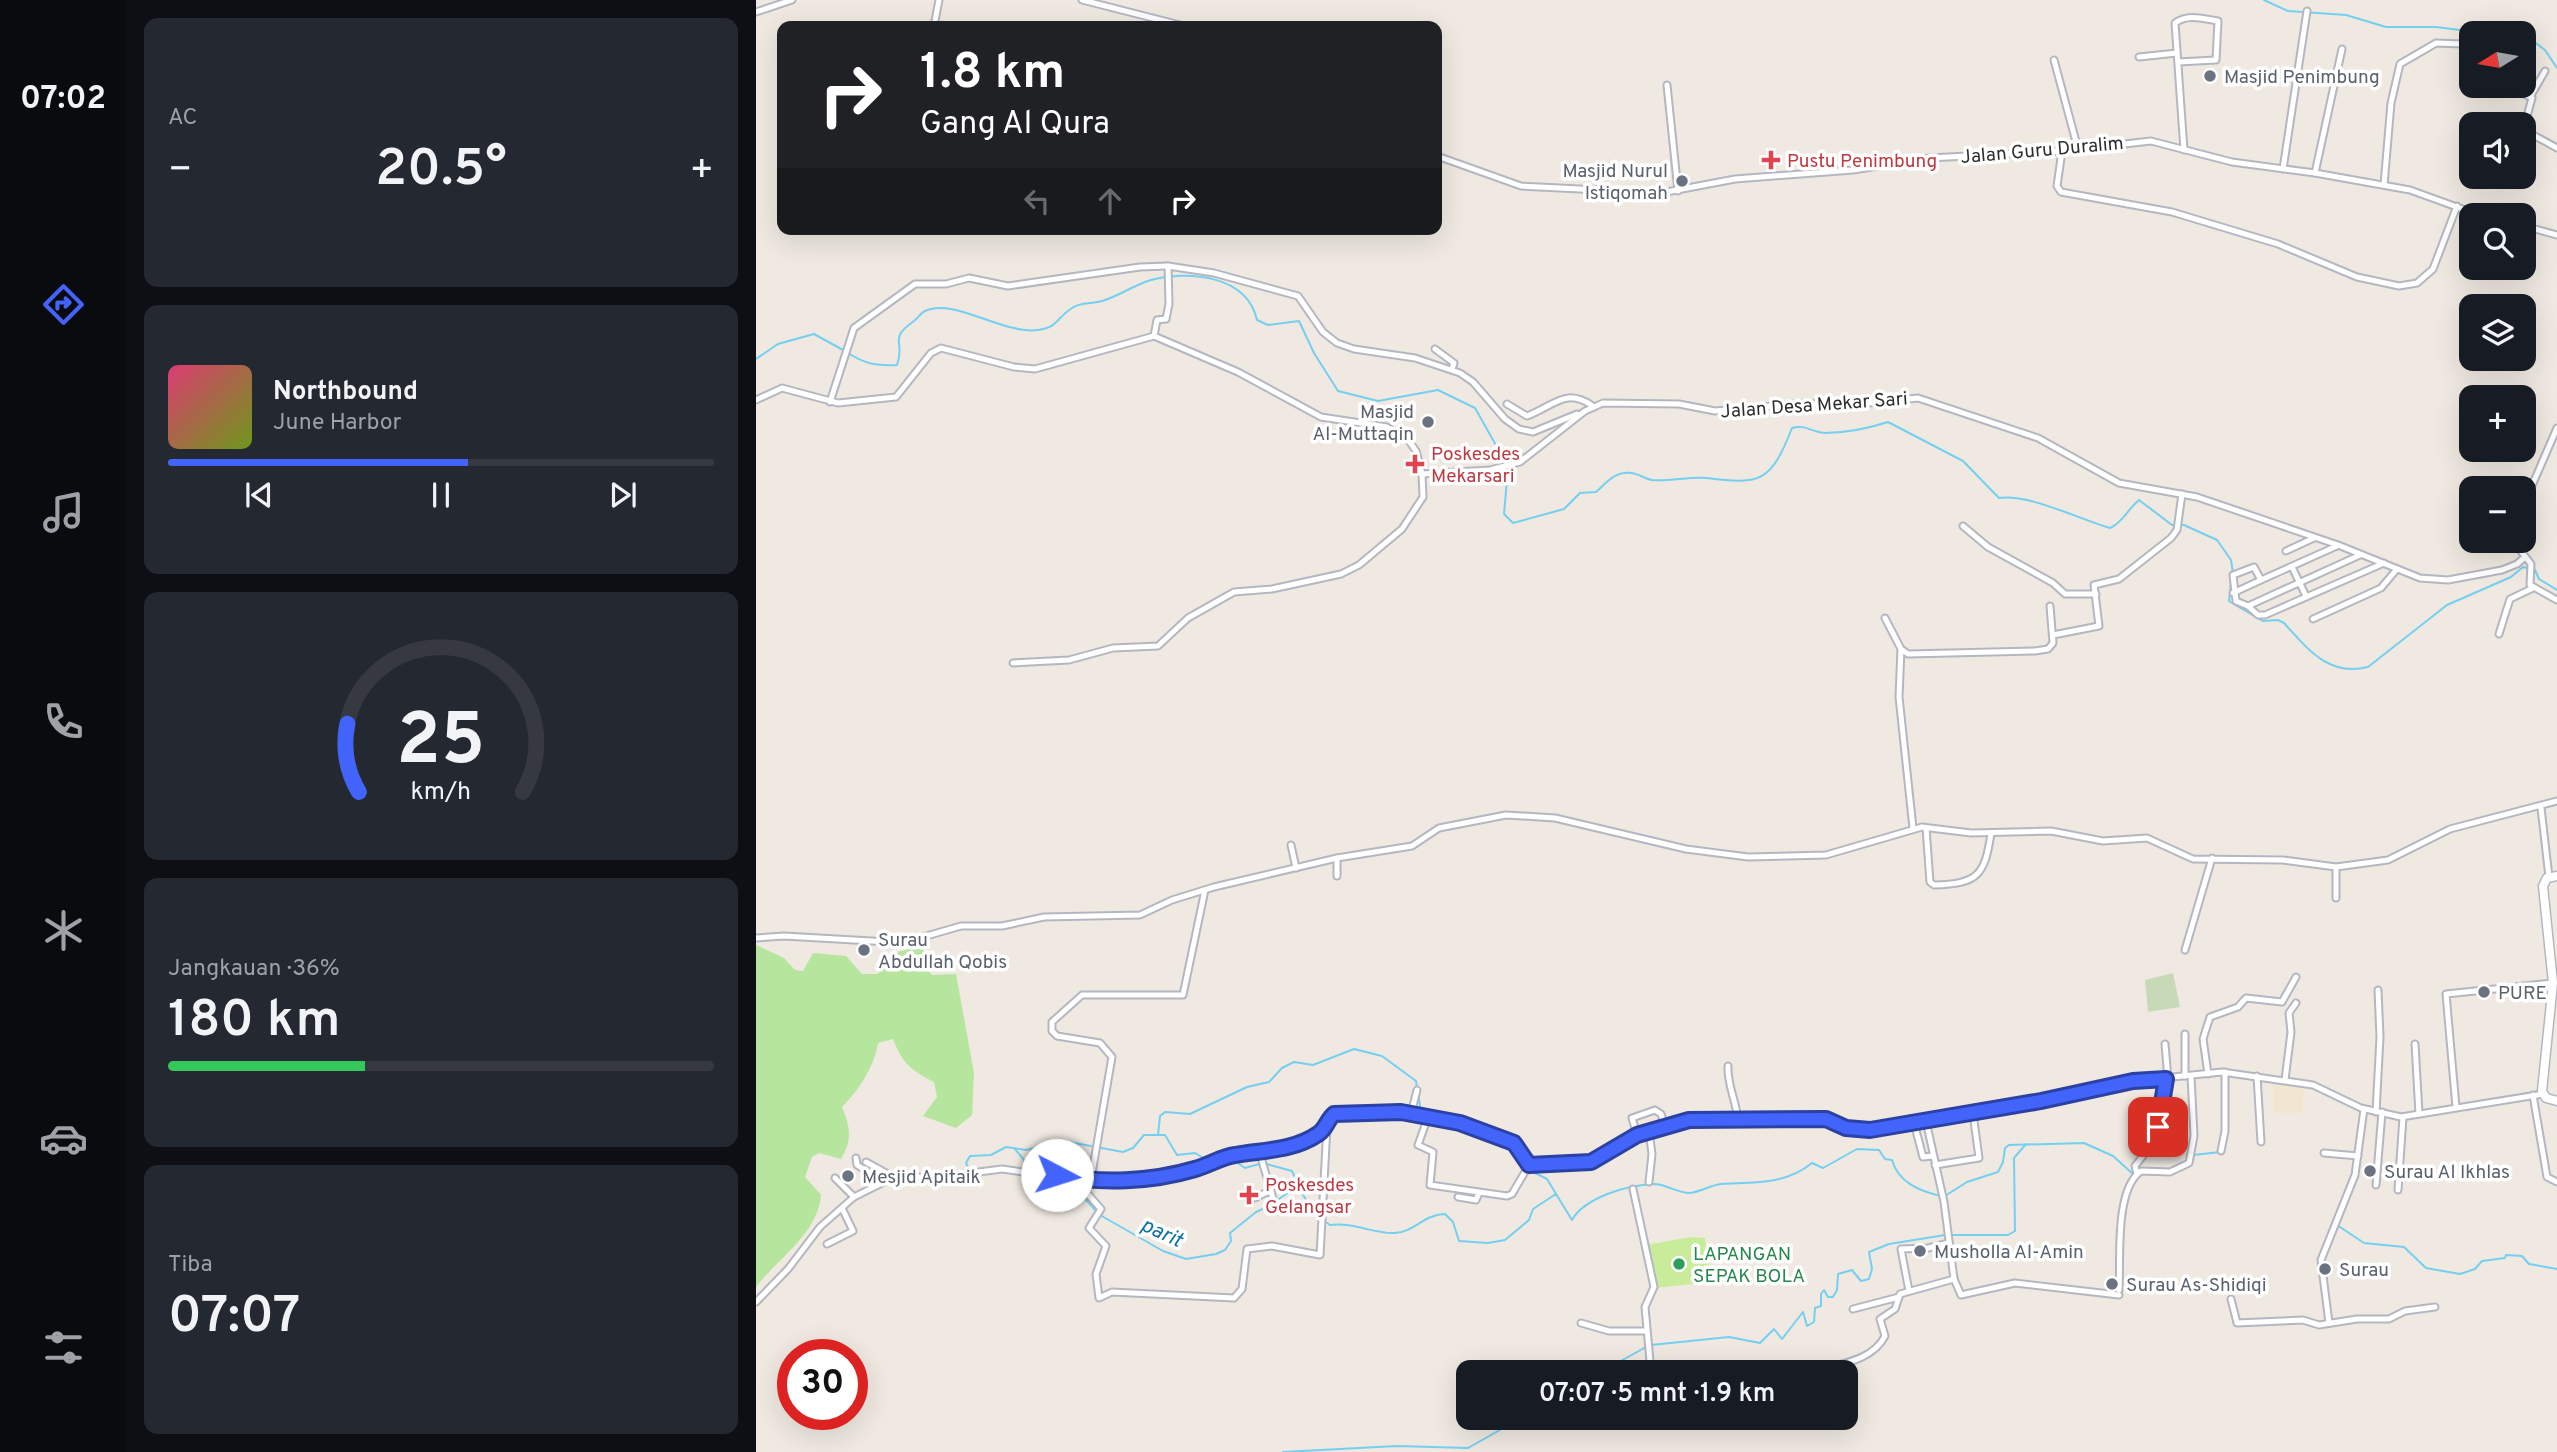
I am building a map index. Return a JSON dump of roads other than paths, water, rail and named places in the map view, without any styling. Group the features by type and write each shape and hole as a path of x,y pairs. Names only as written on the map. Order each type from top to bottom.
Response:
{"street":[{"path":"756,12 792,0"},
{"path":"935,21 939,0"},
{"path":"1082,0 1164,21"},
{"path":"2283,169 2307,11"},
{"path":"2178,62 2216,60 2218,21 2202,17 2177,20 2177,53 2183,150"},
{"path":"2384,185 2391,103 2398,67 2407,57 2436,43 2459,44"},
{"path":"2315,173 2342,49"},
{"path":"2139,57 2177,53"},
{"path":"2054,60 2078,149"},
{"path":"2536,87 2545,71"},
{"path":"1667,85 1678,191"},
{"path":"2536,135 2557,148"},
{"name":"Jalan Guru Duralim","path":"1442,158 1521,186 1649,193 1678,191 1735,179 1853,170 1929,158 2062,151 2143,141 2232,162 2384,185 2433,196 2457,206"},
{"path":"2062,151 2057,186 2061,192 2172,212 2278,244 2357,277 2388,285 2413,284 2430,273 2457,206"},
{"path":"2536,229 2557,235"},
{"path":"1154,336 1157,320 1166,319 1169,309 1168,266"},
{"path":"830,402 845,348 854,328 915,284 946,284 969,278 1008,286 1140,267 1168,266 1214,273 1298,296 1323,332 1337,343 1354,349 1415,358 1452,369 1473,382 1505,419 1527,432 1544,429 1585,411"},
{"path":"756,400 782,388 830,402 896,397 931,354 941,348 1021,369 1035,369 1154,336 1238,372 1321,417 1372,424 1400,434 1416,451 1424,494 1409,521 1353,570 1272,589 1234,592 1188,618 1158,646 1113,648 1069,660 1013,663"},
{"path":"1435,349 1454,363 1452,369"},
{"path":"1507,404 1527,416 1569,397 1581,397 1594,407"},
{"name":"Jalan Desa Mekar Sari","path":"1422,474 1514,464 1533,455 1585,411 1603,403 1667,404 1715,411 1807,403 1840,405 1918,398 2038,438 2119,483 2182,494 2338,545 2428,580 2454,579 2512,567 2525,557"},
{"path":"2536,476 2557,428"},
{"path":"2053,635 2098,626 2095,584 2123,577 2176,530 2182,494"},
{"path":"1963,526 1987,547 2053,583 2065,594 2096,594"},
{"path":"2286,551 2314,538"},
{"path":"2233,593 2338,545"},
{"path":"2522,553 2531,570 2529,581 2533,588 2557,600"},
{"path":"2248,606 2361,554"},
{"path":"2261,580 2251,567 2233,575 2233,593 2238,603 2248,606 2261,616 2384,563"},
{"path":"2292,567 2306,596"},
{"path":"2313,619 2381,588 2397,569"},
{"path":"2500,635 2510,599 2533,588"},
{"path":"1901,649 1910,654 2035,651 2051,647 2053,635 2050,606"},
{"path":"1885,618 1901,649 1899,697 1913,828"},
{"path":"756,938 784,936 890,942 967,925 1009,925 1044,917 1140,915 1177,898 1205,890 1337,858 1412,846 1439,828 1514,815 1555,817 1685,849 1755,857 1826,855 1913,828 1926,828 1991,833 2047,831 2103,841 2147,838 2193,859 2283,860 2336,867 2388,860 2450,829 2541,808 2557,801"},
{"path":"2541,808 2553,876 2543,886 2553,983 2538,1095 2547,1177 2557,1181"},
{"path":"1926,828 1930,882 1934,885 1967,881 1979,875 1987,859 1991,833"},
{"path":"1291,845 1296,868"},
{"path":"1337,858 1337,876"},
{"path":"2185,950 2212,858"},
{"path":"2336,867 2336,898"},
{"path":"1091,1179 1112,1057 1100,1043 1057,1037 1052,1031 1052,1022 1082,995 1184,994 1205,890"},
{"path":"2208,1073 2203,1039 2210,1017 2238,1007 2246,998 2283,1001 2296,977"},
{"path":"2456,1107 2446,994 2553,983"},
{"path":"2376,1185 2380,1049 2378,990"},
{"path":"2285,1080 2291,1032 2289,1013 2296,1003"},
{"path":"2137,1174 2144,1171 2170,1172 2189,1165 2194,1136 2185,1034"},
{"path":"1927,1121 1944,1202 1954,1279 1961,1295 2015,1283 2119,1293 2122,1216 2137,1174 2135,1166 2157,1138 2167,1079 2165,1044"},
{"path":"2415,1044 2419,1114"},
{"path":"1728,1066 1727,1082 1736,1101 1738,1120"},
{"path":"2221,1151 2225,1131 2225,1072"},
{"path":"1525,1169 1591,1162 1637,1135 1697,1119 1826,1119 1846,1128 1863,1130 1973,1113 2133,1081 2208,1073 2225,1072 2318,1086 2364,1109 2403,1117 2538,1095 2557,1101"},
{"path":"2257,1076 2261,1142"},
{"path":"1415,1115 1418,1090"},
{"path":"2329,1323 2321,1260 2352,1182 2364,1109"},
{"path":"1637,1135 1632,1118 1655,1110 1661,1114 1665,1126"},
{"path":"756,1303 788,1269 820,1227 854,1197 889,1180 932,1178 1002,1169 1082,1180 1148,1178 1194,1170 1221,1158 1261,1157 1308,1139 1327,1126 1334,1114 1380,1111 1460,1123 1514,1143 1525,1169"},
{"path":"1935,1165 1979,1158 1973,1113"},
{"path":"2398,1189 2403,1117"},
{"path":"1427,1119 1418,1145 1433,1152 1430,1185 1510,1195 1525,1169"},
{"path":"1914,1123 1923,1157 1933,1156"},
{"path":"1082,1180 1086,1192 1100,1206 1099,1213 1089,1228 1105,1245 1097,1274 1099,1298 1112,1292 1234,1298 1242,1289 1247,1249 1272,1246 1320,1255 1327,1126"},
{"path":"1649,1131 1652,1154 1649,1182"},
{"path":"2324,1153 2358,1156"},
{"path":"1261,1157 1275,1205"},
{"path":"856,1158 857,1165 889,1180"},
{"path":"866,1161 889,1180"},
{"path":"835,1178 854,1197"},
{"path":"1633,1189 1654,1287 1645,1307 1650,1360"},
{"path":"1255,1198 1271,1190"},
{"path":"1458,1197 1476,1200 1479,1193"},
{"path":"827,1244 853,1231 842,1208"},
{"path":"1909,1291 1901,1249 1928,1248 1949,1243"},
{"path":"1853,1309 1954,1279"},
{"path":"1851,1360 1864,1356 1882,1342 1885,1336 1880,1319 1895,1309 1899,1297"},
{"path":"2231,1299 2238,1324 2303,1320 2319,1325 2389,1319 2405,1311 2435,1307"},
{"path":"1581,1323 1609,1331 1645,1331"}],"waterway":[{"path":"2264,0 2288,11 2346,15 2386,27 2459,30"},
{"path":"2536,43 2545,50 2557,68"},
{"path":"848,353 871,364 897,365 901,333 924,312 936,308 964,312 1010,327 1038,330 1054,324 1075,306 1108,299 1151,280 1198,276 1214,279 1241,293 1251,305 1257,320 1268,325 1299,321 1314,353 1338,391 1378,401 1438,390 1475,408 1506,463"},
{"path":"756,359 778,344 814,334 843,350"},
{"path":"1508,468 1504,514 1513,523 1564,509 1580,493 1596,492 1612,478 1626,473 1659,480 1752,479 1762,476 1770,469 1785,446 1792,428 1833,433 1888,422 1963,461 1999,498 2040,503 2110,528 2139,500 2172,525 2184,525 2217,540 2231,560 2233,573"},
{"path":"2231,582 2229,601 2263,621 2278,620 2284,623 2310,651 2330,664 2354,669 2368,667 2447,605 2511,577 2523,567 2535,570 2539,579 2557,590"},
{"path":"1158,1135 1160,1116 1165,1112 1190,1114 1247,1087 1269,1082 1282,1068 1294,1062 1313,1065 1354,1049 1382,1056 1416,1081 1417,1088"},
{"path":"1418,1093 1421,1112"},
{"path":"1437,1121 1510,1150 1527,1169 1547,1179 1556,1194"},
{"path":"970,1172 966,1163 970,1156 991,1155 1006,1147 1026,1150 1064,1141 1123,1152 1133,1148 1144,1135 1165,1135 1177,1155 1195,1153 1208,1161"},
{"path":"1945,1196 1967,1182 1998,1172 2005,1148 2009,1145 2084,1143 2113,1156 2133,1174"},
{"path":"1949,1235 2008,1235 2015,1231 2014,1158 2026,1144"},
{"name":"parit","path":"1015,1149 1034,1172"},
{"path":"1226,1160 1233,1160 1245,1168 1263,1163 1292,1171 1311,1208 1330,1225 1395,1233 1408,1230 1431,1217 1445,1214 1453,1222 1459,1241 1488,1243 1505,1240 1529,1220 1533,1209 1556,1194 1572,1220 1578,1212 1597,1199 1632,1187 1654,1184 1690,1193 1721,1184 1769,1181 1791,1175 1812,1163 1823,1168 1857,1149 1879,1150 1885,1159 1892,1160 1904,1180 1941,1196"},
{"path":"2193,1155 2221,1152"},
{"name":"parit","path":"1042,1176 1072,1184 1096,1211"},
{"name":"parit","path":"1276,1201 1292,1190 1298,1192"},
{"name":"parit","path":"1100,1215 1163,1251 1186,1259 1225,1250 1231,1241 1230,1233 1256,1212 1272,1205"},
{"path":"2337,1225 2364,1243 2404,1247 2426,1268 2460,1274 2475,1269 2482,1261 2505,1258 2506,1255 2522,1256 2529,1264 2557,1269"},
{"path":"1651,1345 1729,1337 1760,1343 1774,1329 1782,1339 1803,1312 1807,1326 1814,1322 1815,1308 1821,1306 1821,1294 1824,1290 1828,1297 1833,1297 1837,1290 1838,1274 1852,1270 1861,1281 1869,1279 1872,1269 1869,1252 1889,1244 1945,1235"},
{"path":"1623,1360 1646,1347"},
{"path":"1283,1452 1397,1446 1468,1448 1500,1430"}],"place":[{"name":"Masjid Penimbung","path":"2210,76"},
{"name":"Pustu Penimbung","path":"1771,160"},
{"name":"Masjid Nurul Istiqomah","path":"1682,181"},
{"name":"Masjid Al-Muttaqin","path":"1428,422"},
{"name":"Poskesdes Mekarsari","path":"1415,464"},
{"name":"Surau Abdullah Qobis","path":"864,950"},
{"name":"PURE","path":"2484,992"},
{"name":"Surau Al Ikhlas","path":"2370,1171"},
{"name":"Mesjid Apitaik","path":"848,1176"},
{"name":"Poskesdes Gelangsar","path":"1249,1195"},
{"name":"Musholla Al-Amin","path":"1920,1251"},
{"name":"LAPANGAN SEPAK BOLA","path":"1679,1264"},
{"name":"Surau","path":"2325,1269"},
{"name":"Surau As-Shidiqi","path":"2112,1284"}]}
